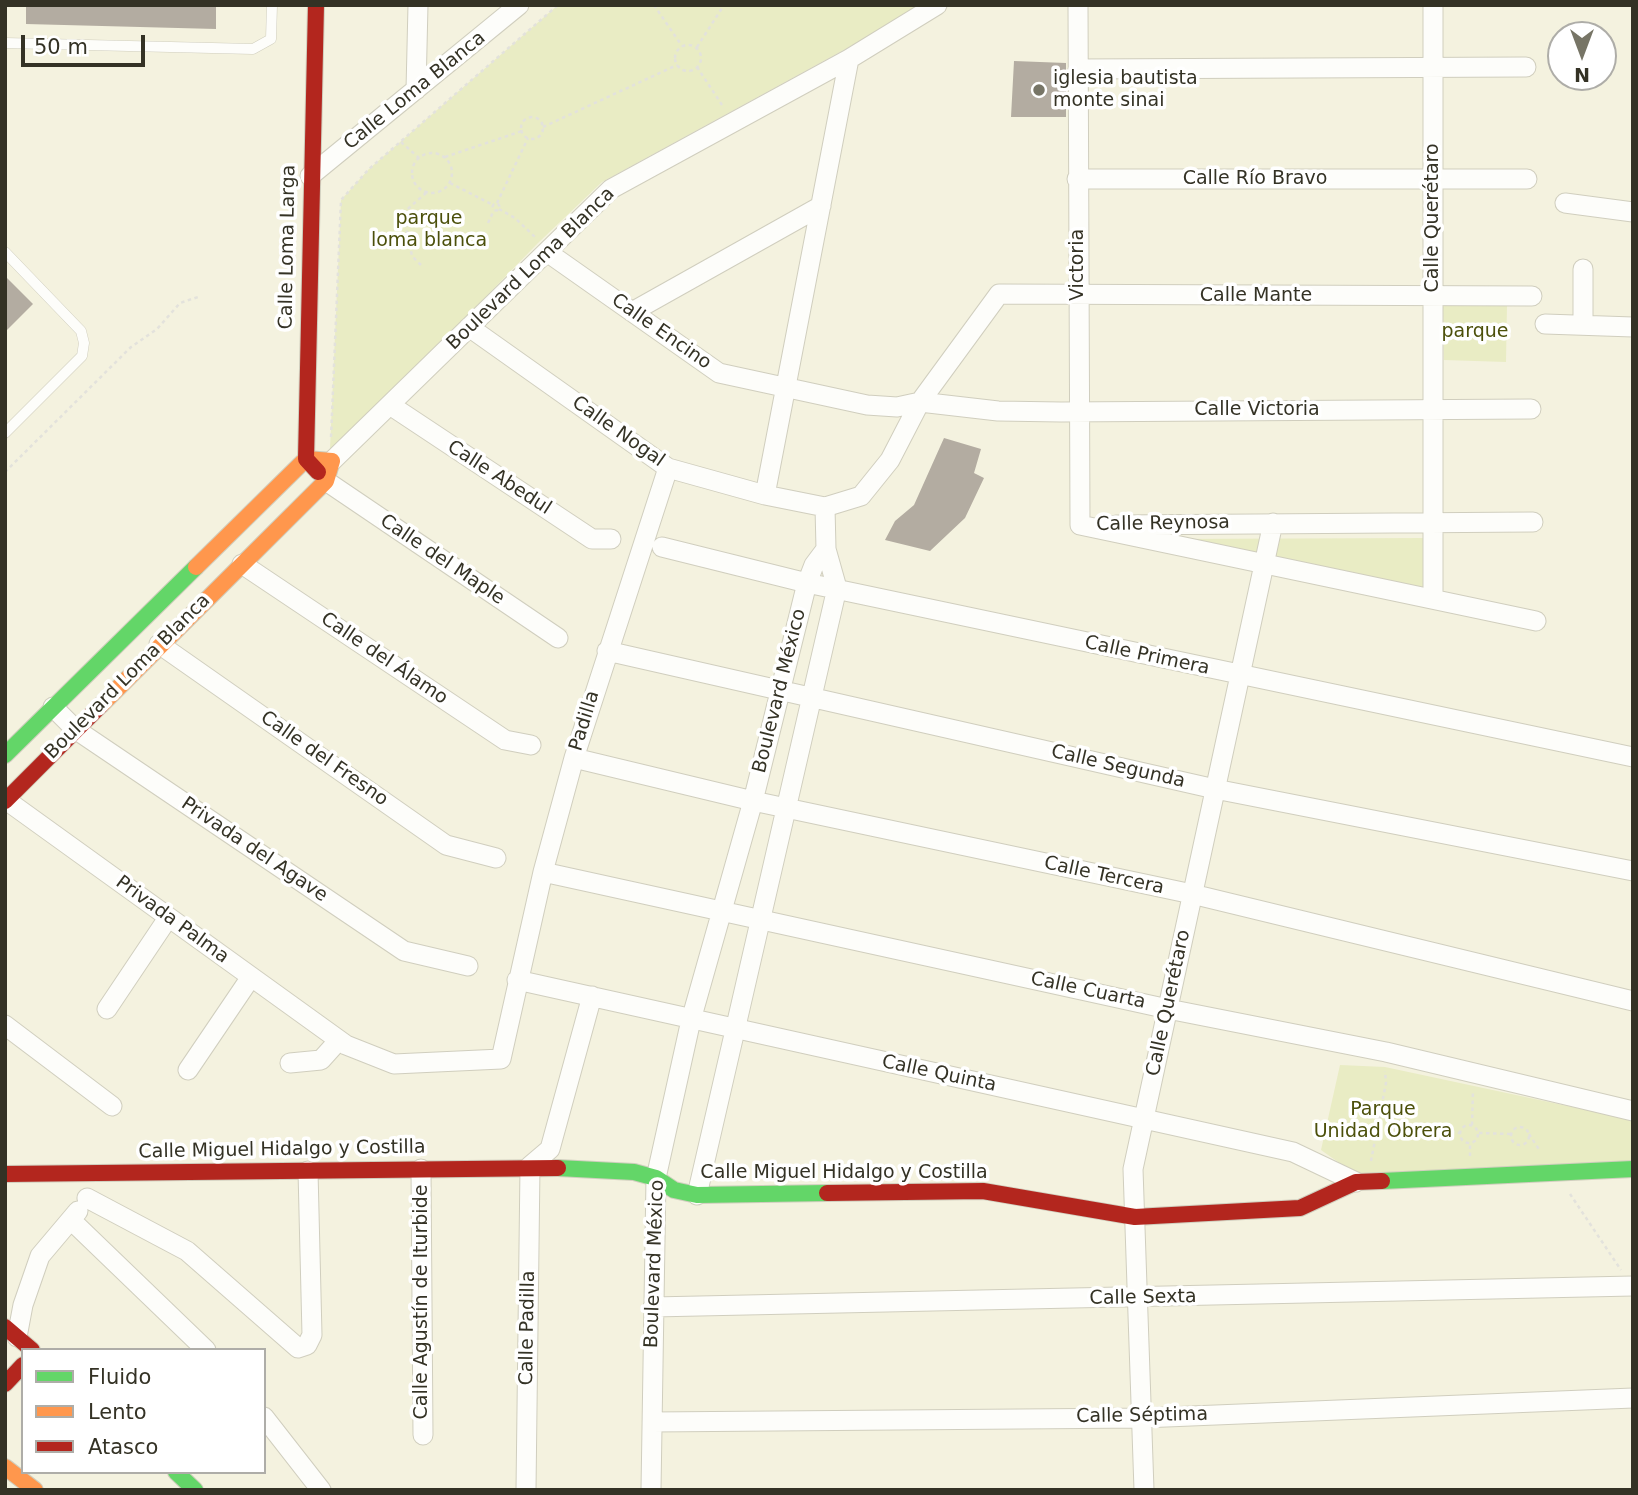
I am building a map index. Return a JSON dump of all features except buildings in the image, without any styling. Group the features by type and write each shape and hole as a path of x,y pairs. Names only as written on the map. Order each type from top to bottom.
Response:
{"street":[{"name":"Calle Loma Larga","path":"306,460 310,176 316,5"},
{"path":"416,90 418,5"},
{"name":"Calle Loma Blanca","path":"310,176 519,5"},
{"name":"Boulevard Loma Blanca","path":"331,455 390,405 469,327 543,247 611,189 849,59 937,5"},
{"name":"Victoria","path":"1078,5 1080,525"},
{"name":"Calle Querétaro","path":"1433,5 1433,598"},
{"path":"765,495 849,59"},
{"path":"1078,69 1526,67"},
{"name":"Calle Río Bravo","path":"1077,179 1527,179"},
{"path":"1565,203 1633,212"},
{"path":"632,312 821,206"},
{"name":"Calle Encino","path":"543,247 719,373 867,405 897,407 920,402"},
{"path":"1583,270 1583,325"},
{"name":"Calle Mante","path":"920,402 999,295 1532,296"},
{"path":"1545,324 1633,327"},
{"name":"Calle Nogal","path":"469,327 668,468 765,495 825,507"},
{"path":"827,549 825,507 861,496 890,460 920,402"},
{"name":"Calle Victoria","path":"920,402 998,411 1531,409"},
{"name":"Calle Abedul","path":"390,405 592,539 611,539"},
{"path":"306,460 331,455 327,481"},
{"path":"306,460 327,481"},
{"name":"Boulevard Loma Blanca","path":"5,755 306,460"},
{"name":"Padilla","path":"517,979 574,758 668,468"},
{"name":"Boulevard Loma Blanca","path":"5,800 159,644 327,481"},
{"name":"Calle del Maple","path":"327,481 558,638"},
{"name":"Calle Reynosa","path":"1080,525 1533,522"},
{"name":"Calle Querétaro","path":"1144,1490 1133,1169 1273,523"},
{"name":"Calle Reynosa","path":"1080,525 1536,621"},
{"name":"Calle Primera","path":"662,547 807,583 1633,757"},
{"name":"Boulevard México","path":"651,1490 656,1178 691,1020 753,801 807,583 814,565 827,549"},
{"name":"Boulevard México","path":"697,1195 837,588 827,549"},
{"name":"Calle del Álamo","path":"242,564 505,740 531,745"},
{"name":"Calle del Fresno","path":"159,644 446,845 496,858"},
{"name":"Calle Segunda","path":"607,650 780,692 812,696 1215,789 1633,871"},
{"name":"Privada del Agave","path":"53,707 75,730 404,951 468,966"},
{"name":"Calle Tercera","path":"574,758 753,801 1192,894 1633,1000"},
{"name":"Privada Palma","path":"5,800 339,1040 394,1064 501,1059 517,979"},
{"name":"Calle Cuarta","path":"543,872 1168,1009 1386,1052 1633,1111"},
{"path":"107,1009 168,918"},
{"path":"188,1070 251,977"},
{"name":"Calle Quinta","path":"517,979 1293,1153 1362,1176"},
{"path":"530,1166 550,1149 592,996"},
{"path":"5,1025 111,1106"},
{"path":"290,1063 321,1060 339,1040"},
{"name":"Calle Miguel Hidalgo y Costilla","path":"5,1174 94,1175 530,1166 634,1172 656,1178 674,1190 697,1195 983,1191 1135,1217 1300,1208 1362,1176 1633,1169"},
{"name":"Calle Padilla","path":"526,1490 530,1166"},
{"name":"Calle Agustín de Iturbide","path":"421,1169 423,1435"},
{"path":"87,1198 187,1251 298,1348 307,1345 312,1335 308,1171"},
{"path":"18,1338 23,1305 40,1256 87,1198 94,1175"},
{"path":"67,1224 204,1348"},
{"name":"Calle Sexta","path":"653,1307 1138,1298 1629,1281"},
{"path":"5,1384 21,1367"},
{"name":"Calle Séptima","path":"652,1422 1142,1418 1633,1398"},
{"path":"266,1420 321,1490"},
{"path":"5,1467 35,1490"},
{"path":"178,1474 195,1490"}],"lane":[{"path":"5,43 253,49 271,39 272,5"},
{"path":"5,252 81,331 84,343 82,356 5,433"}],"path":[{"path":"331,455 341,200 369,169 400,141 558,5"},
{"path":"654,5 682,46"},
{"path":"677,65 689,71 697,67 701,60 697,47 724,5"},
{"path":"677,65 676,52 682,46 697,47"},
{"path":"528,138 539,137 543,127 677,65"},
{"path":"697,67 728,113"},
{"path":"528,138 522,131 522,124 530,118 540,121 543,127"},
{"path":"445,157 522,131"},
{"path":"488,223 528,138"},
{"path":"400,141 419,159"},
{"path":"421,265 412,256 402,213 426,193 440,192 450,183 453,170 445,157 435,153 419,159 413,166 412,179 426,193"},
{"path":"450,183 495,204 515,218 543,247"},
{"path":"494,210 499,209"},
{"path":"5,472 131,347 157,329 180,303 201,296"},
{"path":"1362,1176 1386,1083 1385,1070 1397,1073"},
{"path":"1478,1133 1472,1125 1473,1089 1485,1092"},
{"path":"1460,1133 1466,1126 1472,1125"},
{"path":"1478,1133 1511,1134 1519,1127 1529,1134 1544,1156"},
{"path":"1416,1129 1460,1133 1468,1142 1475,1140 1478,1133"},
{"path":"1511,1134 1512,1142 1521,1145 1527,1143 1529,1134"},
{"path":"1566,1189 1629,1281"}],"green space":[{"name":"parque loma blanca","path":"558,5 926,5 602,182 538,243 340,447 330,449 341,200 369,169"},
{"name":"parque","path":"1443,305 1507,305 1506,362 1444,360"},
{"path":"1425,538 1424,590 1161,539"},
{"name":"Parque Unidad Obrera","path":"1340,1065 1385,1067 1633,1120 1633,1164 1355,1174 1321,1150"}],"traffic: fast":[{"path":"5,755 196,567"},
{"path":"558,1168 634,1172 656,1178 674,1190 697,1195 827,1193"},
{"path":"1382,1181 1633,1169"},
{"path":"178,1474 195,1490"}],"traffic: slow":[{"path":"101,705 326,481 332,461 306,459 196,567"},
{"path":"5,1467 35,1490"}],"traffic: jam":[{"path":"316,5 306,459 318,472"},
{"path":"5,801 101,705"},
{"path":"5,1174 558,1168"},
{"path":"827,1193 983,1191 1135,1217 1300,1208 1356,1182 1382,1181"},
{"path":"5,1327 30,1348"},
{"path":"5,1384 21,1367"}],"place":[{"name":"iglesia bautista monte sinai","path":"1039,90"}]}
